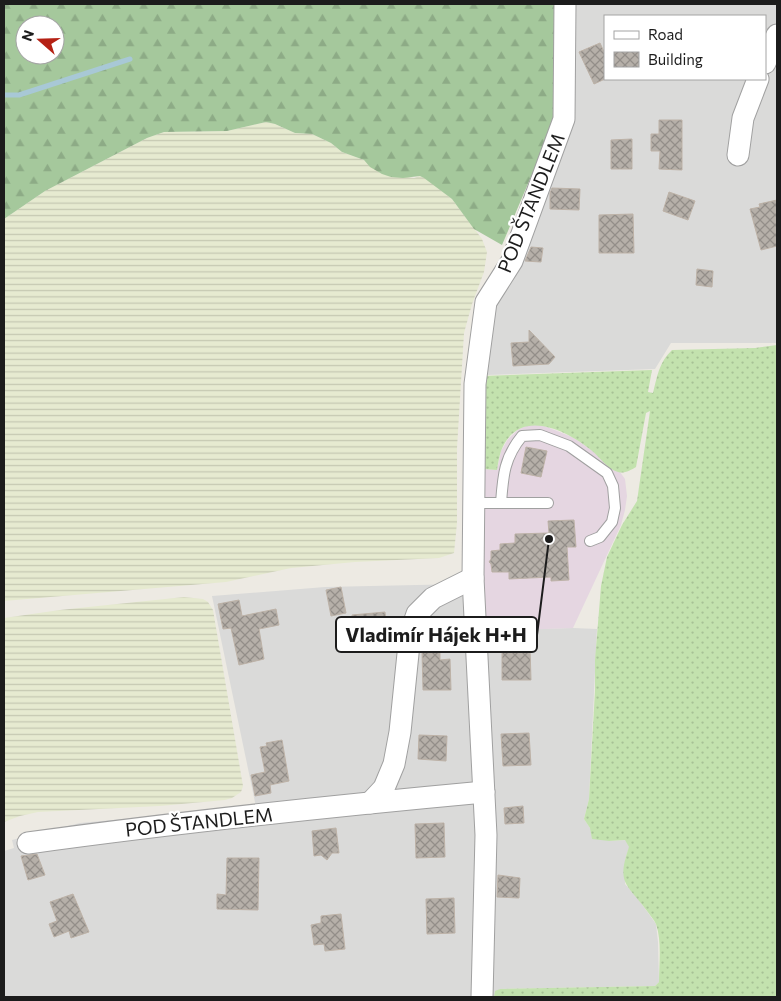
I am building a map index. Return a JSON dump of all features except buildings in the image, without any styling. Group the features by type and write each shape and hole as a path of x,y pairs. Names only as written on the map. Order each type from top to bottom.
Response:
{"street":[{"name":"POD ŠTANDLEM","path":"482,997 486,835 473,578 474,384 486,302 512,261 564,119 565,4"},
{"path":"766,62 777,34"},
{"path":"738,155 743,118 758,80"},
{"path":"370,803 384,788 394,764 400,732 410,634 417,614 433,598 473,578"},
{"name":"POD ŠTANDLEM","path":"28,842 134,828 484,792"}],"lane":[{"path":"501,504 504,472 514,446 522,436 540,435 569,446 607,473 613,486 615,508 612,522 600,536 590,541"},
{"path":"473,503 548,504"}],"shaded area":[{"path":"573,4 777,4 777,343 671,343 655,369 486,375 488,307 575,119"},
{"path":"528,425 542,425 572,437 592,450 610,467 620,472 625,479 627,496 625,510 621,525 573,628 484,631 484,469 497,470 501,451 508,439 519,429"},
{"path":"463,584 465,631 597,629 589,799 584,819 590,828 609,841 626,840 629,847 625,860 625,884 656,924 659,982 655,986 500,989 494,997 4,997 4,851 14,848 12,840 80,823 256,807 212,596 325,587"}],"green space":[{"path":"4,4 558,4 561,106 502,245 474,229 452,199 424,178 420,176 391,177 382,174 370,167 364,160 342,152 331,143 312,134 295,133 266,122 227,131 164,132 147,138 45,191 4,219"},
{"path":"266,122 295,133 312,134 331,143 342,152 364,160 380,173 425,178 452,199 482,239 487,252 484,272 464,333 457,448 457,523 454,553 439,558 355,562 291,568 226,582 4,601 4,219 45,191 147,138 164,132 227,131"},
{"path":"777,345 777,997 494,997 495,991 500,989 655,986 659,982 660,953 656,924 629,888 624,877 625,860 629,847 625,840 592,839 590,828 584,819 589,799 595,660 601,586 607,557 622,525 637,501 650,411 646,413 636,467 627,471 620,472 610,468 580,442 556,429 543,426 530,426 519,429 509,437 501,451 497,470 484,469 483,376 652,370 648,392 653,393 661,365 672,350 755,348"},
{"path":"184,597 203,599 208,602 213,610 243,786 241,792 225,800 160,806 38,812 4,822 4,618"}],"waterway":[{"path":"4,95 19,95 130,59"}],"place":[{"name":"Vladimír Hájek H+H","path":"549,539"}]}
